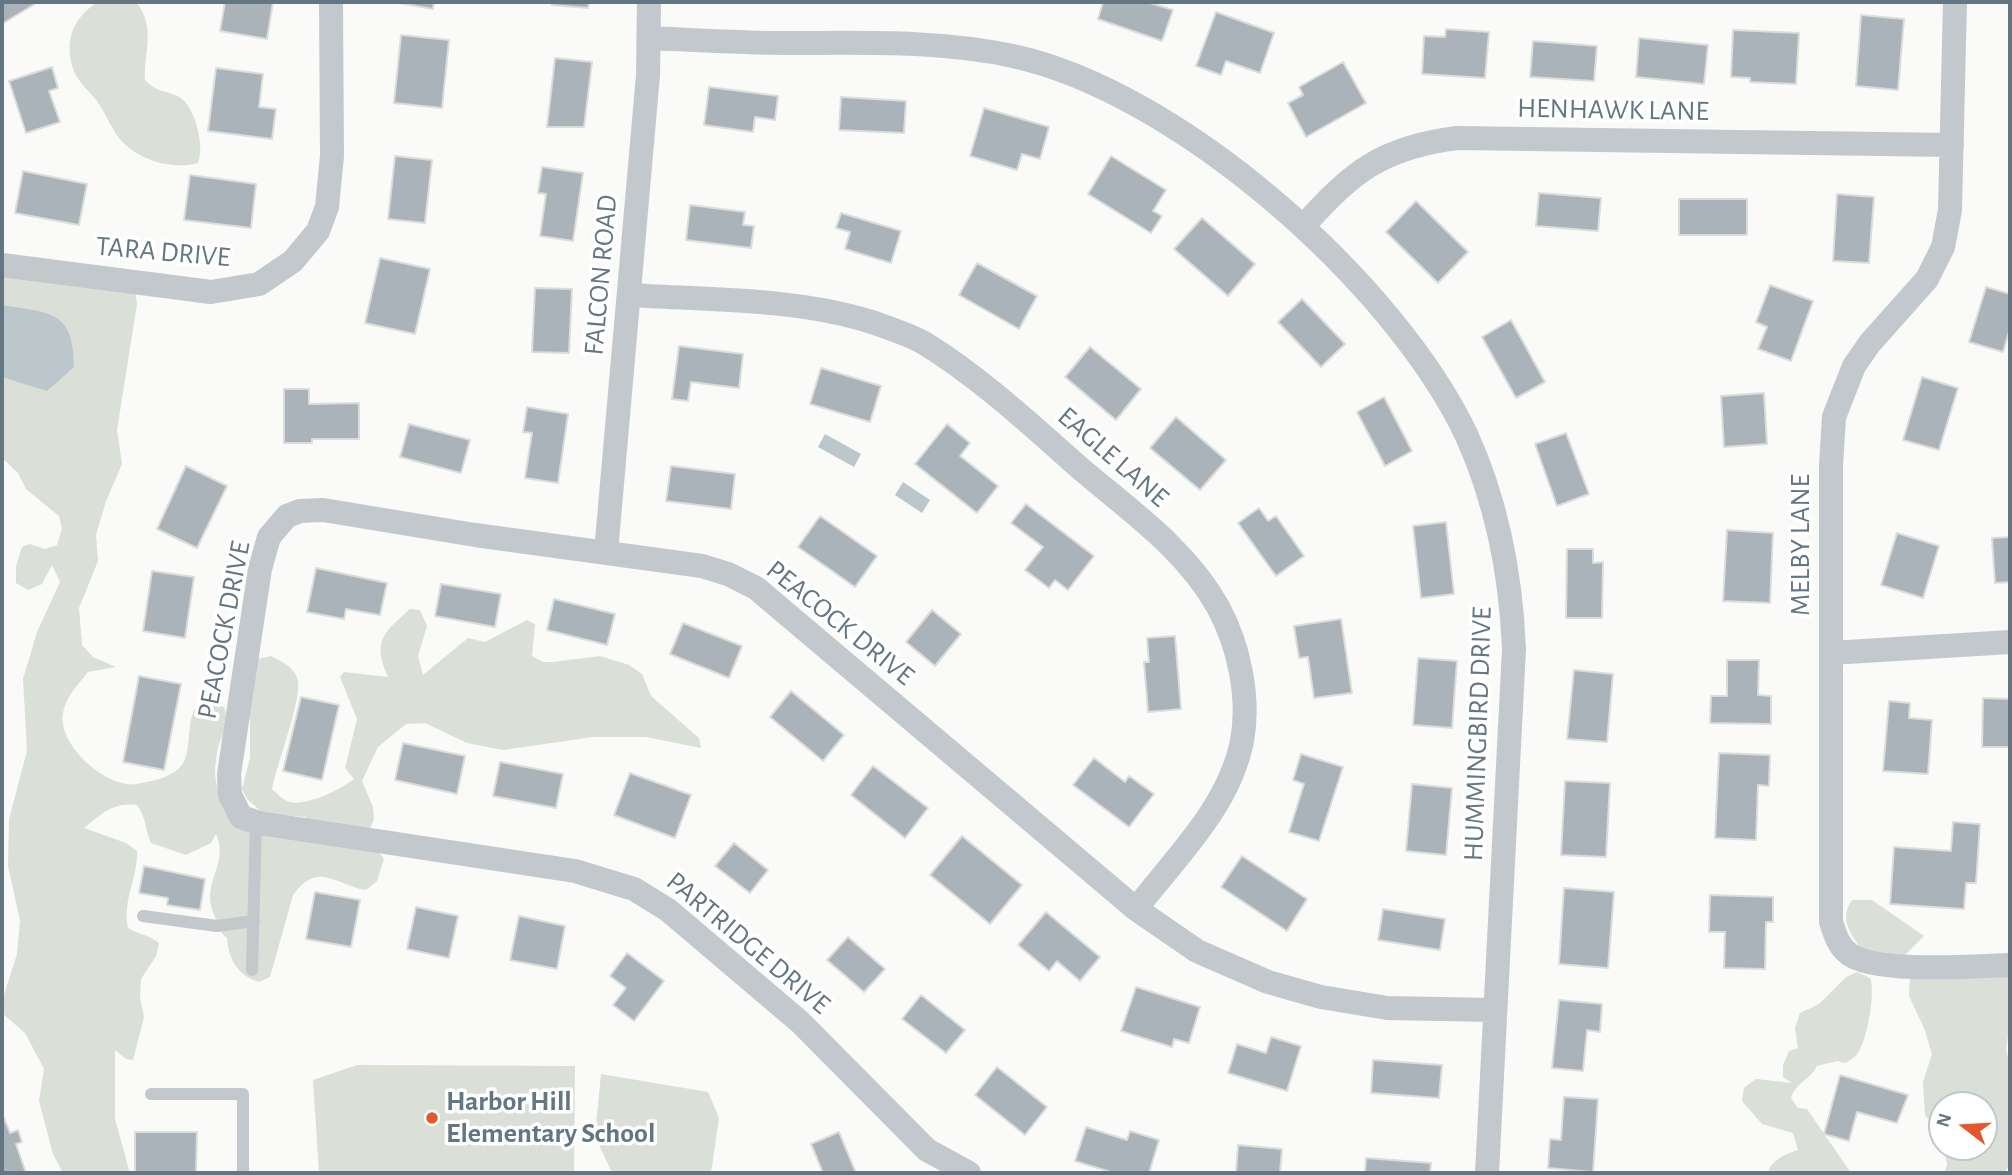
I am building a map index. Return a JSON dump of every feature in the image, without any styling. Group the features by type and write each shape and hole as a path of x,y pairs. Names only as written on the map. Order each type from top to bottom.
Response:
{"street":[{"name":"TARA DRIVE","path":"2,265 211,292 258,284 293,261 318,231 327,207 332,156 331,2"},
{"name":"FALCON ROAD","path":"606,552 629,295 649,38 649,2"},
{"name":"MELBY LANE","path":"1955,2 1950,210 1937,263 1854,366 1839,398 1835,417 1831,464 1831,922 1837,942 1849,954 1863,962 1898,966 2010,965"},
{"name":"HUMMINGBIRD DRIVE","path":"649,38 783,43 897,42 953,47 1015,57 1074,75 1152,111 1206,148 1303,227 1382,308 1426,364 1466,435 1494,508 1512,595 1514,649 1486,1173"},
{"name":"HENHAWK LANE","path":"1303,227 1329,196 1350,178 1394,151 1457,138 1952,145"},
{"name":"EAGLE LANE","path":"629,295 741,301 814,310 875,323 922,342 962,369 1021,416 1165,542 1197,574 1219,608 1236,651 1243,690 1242,737 1235,768 1214,810 1136,909"},
{"name":"PEACOCK DRIVE","path":"247,818 230,795 230,759 260,569 270,537 287,516 300,511 323,510 702,566 728,574 756,588 1136,909 1197,951 1268,982 1308,993 1387,1008 1494,1010"},
{"path":"1831,653 2010,642"},
{"name":"PARTRIDGE DRIVE","path":"247,818 575,871 634,889 668,910 800,1022 927,1161 969,1173"}],"lane":[{"path":"247,818 254,921 252,971"},
{"path":"143,916 217,926 254,921"},
{"path":"151,1094 243,1094 243,1173"}],"shaded area":[{"path":"98,2 136,2 142,11 148,39 145,80 157,89 179,97 190,108 199,137 198,163 164,164 132,150 116,134 97,101 78,79 71,60 72,31 82,15"},
{"path":"2,265 134,282 137,304 117,430 122,464 106,501 96,535 98,561 79,608 82,645 93,657 116,667 88,672 70,696 63,713 63,725 68,738 86,762 99,772 125,784 137,784 173,773 182,765 186,756 194,710 200,704 209,702 224,707 226,713 215,775 219,790 228,802 255,815 307,823 306,817 263,813 247,799 242,789 250,758 250,702 254,660 271,656 297,676 296,703 272,789 290,802 305,802 332,792 354,779 345,768 357,719 340,677 344,672 388,677 381,655 383,639 410,609 420,610 427,626 418,656 423,675 468,638 485,642 527,620 535,624 532,656 543,662 553,662 600,656 629,665 642,674 651,696 699,738 701,748 646,737 593,737 503,750 467,743 425,723 406,724 378,747 362,781 373,807 374,819 369,831 373,845 384,859 377,881 366,890 319,877 302,885 293,895 270,977 259,982 235,966 227,938 220,930 214,915 210,892 220,855 216,834 211,843 186,855 151,843 137,805 121,805 102,814 84,828 126,843 137,851 128,899 128,928 159,943 156,956 141,979 140,997 144,1017 133,1060 126,1059 115,1050 115,1119 130,1173 63,1173 53,1154 39,1101 44,1069 25,1033 2,1013 2,1001 17,954 20,921 8,866 9,819 27,751 23,679 37,632 60,582 52,565 42,584 28,590 16,583 16,566 22,547 30,544 45,549 57,545 62,529 59,516 26,489 18,473 2,458"},
{"path":"2,305 46,313 64,324 70,334 74,367 47,391 2,377"},
{"path":"825,434 861,454 854,467 818,447"},
{"path":"903,482 930,500 922,513 895,495"},
{"path":"1852,900 1872,900 1924,936 1900,960 1861,949 1846,919"},
{"path":"1857,972 1870,978 1872,984 1867,1027 1858,1053 1845,1063 1838,1061 1817,1066 1796,1088 1791,1098 1798,1108 1807,1109 1851,1173 1768,1173 1776,1161 1798,1150 1793,1133 1762,1124 1742,1101 1744,1088 1756,1079 1792,1083 1783,1077 1783,1065 1789,1051 1798,1048 1795,1028 1800,1013 1819,1004 1846,977"},
{"path":"1910,974 2010,974 2010,1023 2006,1049 2010,1068 2010,1164 2004,1173 1944,1173 1946,1161 1998,1161 1998,1091 1928,1091 1928,1119 1925,1115 1923,1082 1932,1054 1924,1028 1909,996"},
{"path":"357,1065 575,1066 574,1173 319,1173 313,1080"},
{"path":"601,1074 708,1092 719,1118 711,1173 612,1173 595,1136"}],"building":[{"path":"2,2 38,2 2,24"},
{"path":"225,2 273,2 267,39 220,31"},
{"path":"394,2 434,2 433,9"},
{"path":"552,2 589,2 588,8 552,5"},
{"path":"1103,2 1147,2 1173,10 1162,41 1098,19"},
{"path":"1216,12 1274,33 1260,73 1226,61 1221,75 1196,66"},
{"path":"1861,15 1904,19 1898,90 1856,86"},
{"path":"1446,29 1489,32 1485,78 1422,74 1424,36 1445,37"},
{"path":"1733,30 1799,33 1796,84 1750,82 1750,78 1731,77"},
{"path":"401,35 449,40 442,108 394,103"},
{"path":"1639,38 1708,45 1704,84 1636,77"},
{"path":"1533,41 1597,46 1594,81 1530,77"},
{"path":"555,58 592,62 584,127 547,127"},
{"path":"1343,62 1366,103 1306,137 1288,103 1303,95 1299,87"},
{"path":"52,67 58,88 49,91 60,122 26,133 9,81"},
{"path":"216,68 263,74 259,107 276,109 272,139 208,131"},
{"path":"709,87 778,96 775,120 755,117 753,132 704,125"},
{"path":"841,97 906,101 904,133 839,130"},
{"path":"984,108 1049,127 1040,159 1022,154 1017,170 970,156"},
{"path":"395,156 432,160 425,223 388,219"},
{"path":"1111,156 1166,190 1153,211 1162,216 1151,233 1088,194"},
{"path":"542,167 583,173 573,241 540,236 546,194 538,193"},
{"path":"23,171 87,184 79,225 15,213"},
{"path":"190,175 256,184 251,228 184,220"},
{"path":"1539,193 1601,198 1598,231 1536,226"},
{"path":"1837,194 1874,197 1869,263 1833,261"},
{"path":"1679,199 1747,199 1747,235 1679,235"},
{"path":"1416,201 1468,252 1438,283 1386,232"},
{"path":"690,205 745,212 743,225 754,226 751,248 686,240"},
{"path":"841,213 901,231 891,263 845,249 850,232 836,228"},
{"path":"1202,218 1255,264 1228,296 1174,249"},
{"path":"380,258 430,269 415,334 365,323"},
{"path":"977,263 1037,296 1019,329 959,295"},
{"path":"1770,285 1813,301 1791,361 1758,349 1767,327 1756,322"},
{"path":"1986,287 2010,294 2010,328 2003,352 1969,342"},
{"path":"535,288 572,289 569,353 532,352"},
{"path":"1302,299 1345,344 1321,367 1278,322"},
{"path":"1511,320 1545,382 1516,398 1482,337"},
{"path":"679,346 743,354 739,388 691,382 688,401 672,399"},
{"path":"1090,347 1141,389 1116,420 1065,377"},
{"path":"821,368 881,386 870,422 810,404"},
{"path":"1922,377 1958,388 1939,450 1903,440"},
{"path":"284,389 309,389 309,404 359,403 359,439 312,439 312,443 284,443"},
{"path":"1764,393 1767,444 1724,447 1721,396"},
{"path":"1384,397 1412,451 1385,466 1357,412"},
{"path":"527,407 568,414 558,483 525,478 532,433 523,432"},
{"path":"1176,417 1226,460 1200,490 1150,448"},
{"path":"409,424 470,440 461,473 400,457"},
{"path":"947,424 970,443 960,456 998,486 977,513 915,464"},
{"path":"1566,433 1589,494 1557,506 1535,444"},
{"path":"186,466 227,486 197,548 157,529"},
{"path":"671,466 735,474 731,509 666,501"},
{"path":"1026,504 1094,556 1068,590 1055,580 1049,588 1025,570 1043,547 1011,523"},
{"path":"1259,508 1268,521 1276,516 1304,556 1276,576 1238,523"},
{"path":"820,516 877,556 855,587 798,547"},
{"path":"1446,522 1454,594 1421,598 1413,526"},
{"path":"1727,530 1773,533 1770,603 1723,601"},
{"path":"1897,533 1939,546 1923,598 1881,585"},
{"path":"2010,537 2010,582 1995,583 1992,538"},
{"path":"1567,549 1593,549 1593,563 1603,562 1602,618 1566,618"},
{"path":"316,568 387,583 380,615 346,609 344,619 307,612"},
{"path":"152,571 194,577 185,638 143,631"},
{"path":"441,584 501,594 495,627 435,616"},
{"path":"554,599 615,614 607,645 547,630"},
{"path":"932,610 961,634 935,666 906,642"},
{"path":"1341,619 1352,693 1314,698 1308,657 1299,658 1294,626"},
{"path":"683,623 742,646 729,678 670,654"},
{"path":"1175,636 1181,709 1148,712 1144,662 1149,662 1147,638"},
{"path":"1418,658 1457,661 1452,728 1413,725"},
{"path":"1727,660 1759,660 1758,695 1771,696 1771,724 1710,723 1711,696 1727,696"},
{"path":"1574,670 1613,674 1607,742 1567,739"},
{"path":"139,676 181,684 164,770 123,762"},
{"path":"791,691 844,735 823,761 770,717"},
{"path":"301,697 339,705 322,780 283,771"},
{"path":"1983,698 2010,699 2010,747 1982,747"},
{"path":"1889,701 1910,703 1909,718 1932,720 1928,774 1883,771"},
{"path":"403,743 465,756 457,794 395,780"},
{"path":"1719,753 1770,755 1769,786 1758,785 1756,840 1715,838"},
{"path":"1301,754 1343,767 1319,841 1289,832 1304,784 1293,780"},
{"path":"1094,758 1125,782 1129,776 1154,794 1129,827 1073,785"},
{"path":"500,762 563,774 556,808 493,796"},
{"path":"873,766 928,808 905,838 851,795"},
{"path":"630,773 691,795 675,838 614,815"},
{"path":"1565,781 1610,783 1606,857 1561,855"},
{"path":"1412,784 1452,788 1446,855 1406,851"},
{"path":"1953,822 1980,824 1976,883 1966,883 1964,909 1890,904 1894,847 1951,851"},
{"path":"962,836 1022,885 990,924 930,875"},
{"path":"734,843 768,870 750,893 715,866"},
{"path":"1242,856 1307,899 1287,931 1221,887"},
{"path":"144,866 205,879 200,910 167,905 168,898 139,893"},
{"path":"1564,888 1614,892 1608,968 1559,964"},
{"path":"315,892 360,900 351,947 306,939"},
{"path":"1710,895 1773,897 1773,922 1766,922 1765,969 1724,968 1725,932 1709,932"},
{"path":"416,907 458,916 449,958 407,949"},
{"path":"1383,909 1445,919 1440,950 1378,940"},
{"path":"1046,912 1100,957 1080,981 1057,961 1049,971 1018,945"},
{"path":"519,916 565,926 557,969 510,960"},
{"path":"848,937 885,969 864,992 827,960"},
{"path":"627,953 664,981 634,1021 613,1005 626,988 610,976"},
{"path":"1136,987 1200,1007 1189,1043 1174,1039 1172,1047 1121,1031"},
{"path":"921,995 965,1030 946,1053 902,1019"},
{"path":"1559,1000 1602,1004 1600,1032 1587,1030 1583,1071 1552,1068"},
{"path":"1271,1037 1301,1046 1287,1091 1228,1073 1237,1044 1266,1053"},
{"path":"1373,1060 1442,1065 1439,1098 1371,1093"},
{"path":"997,1067 1047,1107 1025,1135 975,1095"},
{"path":"1840,1075 1908,1095 1897,1123 1857,1112 1849,1141 1824,1134"},
{"path":"1564,1097 1598,1099 1593,1172 1548,1168 1550,1139 1561,1140"},
{"path":"4,1118 10,1133 18,1130 22,1142 16,1144 26,1173 2,1173"},
{"path":"1086,1127 1127,1140 1130,1131 1159,1140 1149,1173 1114,1173 1075,1161"},
{"path":"135,1132 197,1132 196,1173 135,1173"},
{"path":"839,1132 856,1173 823,1173 811,1144"},
{"path":"1238,1145 1282,1149 1280,1173 1236,1173"},
{"path":"1366,1158 1431,1163 1430,1173 1365,1173"}],"place":[{"name":"Harbor Hill Elementary School","path":"432,1118"}]}
